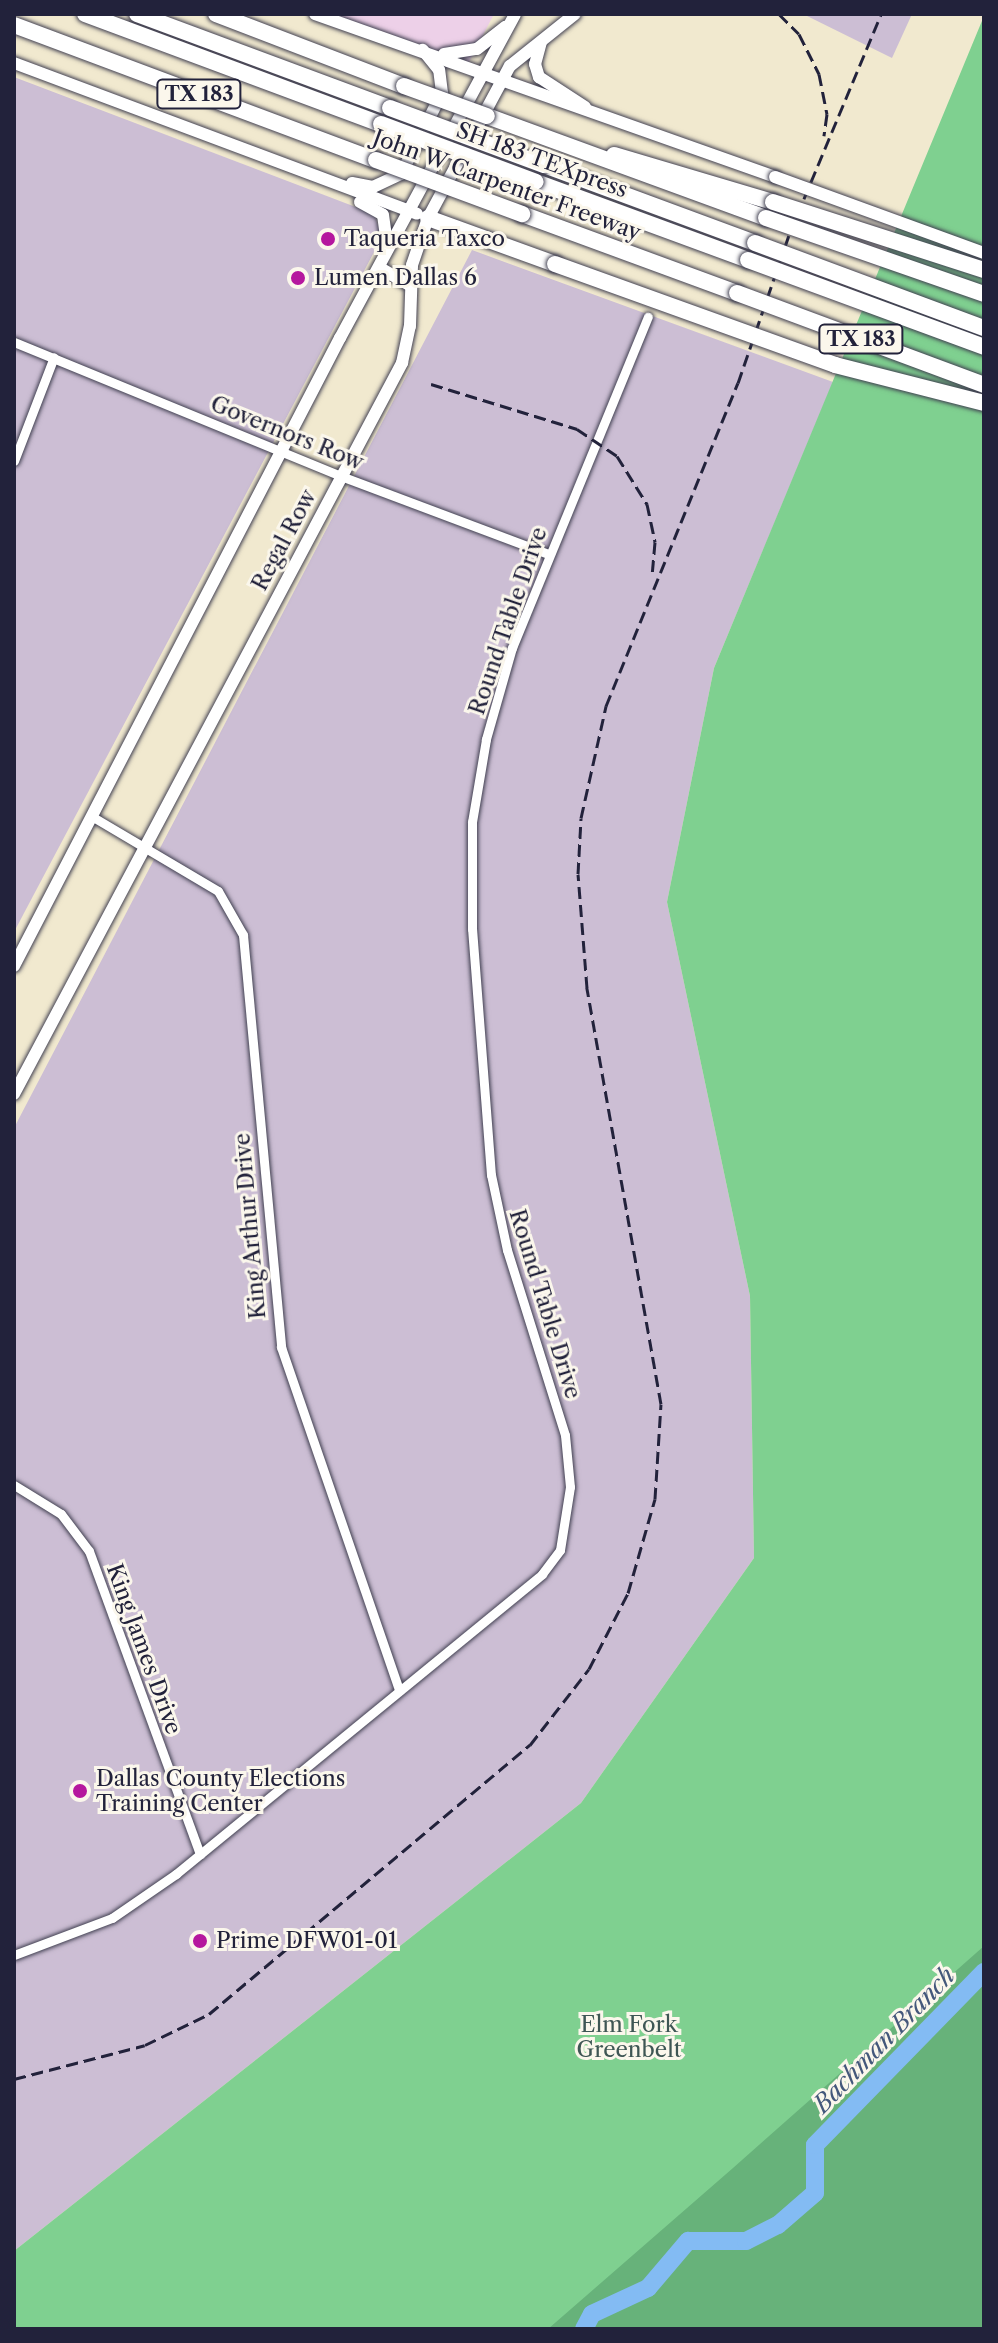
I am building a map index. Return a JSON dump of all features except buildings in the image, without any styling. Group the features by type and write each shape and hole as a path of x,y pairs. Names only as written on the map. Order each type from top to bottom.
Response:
{"highway":[{"name":"SH 183 TEXpress","path":"85,14 984,347"},
{"name":"SH 183 TEXpress","path":"137,14 984,328"},
{"path":"224,16 587,152 770,210 984,270"},
{"name":"John W Carpenter Freeway","path":"16,26 984,385"},
{"path":"770,210 984,294"},
{"path":"428,218 844,368 984,403"}],"main road":[{"path":"315,14 430,52 984,253"},
{"name":"Regal Row","path":"14,1094 402,363 410,326 409,285 428,218 502,79 575,14"},
{"path":"430,52 477,49 513,18"},
{"name":"Regal Row","path":"14,966 282,450 487,73 513,18"},
{"path":"541,42 535,64 539,77 573,95 587,110"},
{"path":"317,177 366,188 401,174 442,93 439,70 430,52"},
{"path":"14,63 428,218"},
{"path":"317,177 330,190 383,215 388,254"},
{"path":"380,268 409,285"}],"street":[{"name":"Round Table Drive","path":"14,1955 112,1918 200,1854 549,1568 562,1544 570,1498 563,1422 507,1250 493,1189 471,908 472,822 483,753 512,648 648,317"},
{"name":"Governors Row","path":"14,342 341,476 549,554"},
{"path":"14,461 54,357"},
{"name":"King Arthur Drive","path":"93,817 221,893 243,935 281,1347 399,1690"},
{"name":"King James Drive","path":"14,1485 61,1514 89,1551 200,1854"}],"shaded area":[{"path":"332,14 494,14 468,64"},
{"path":"803,14 912,14 892,58"},
{"path":"14,77 374,214 382,237 14,932"},
{"path":"472,250 833,382 714,668 667,902 750,1296 754,1558 581,1803 14,2251 14,1128"}],"green space":[{"name":"Elm Fork Greenbelt","path":"984,16 984,1972 584,2329 14,2329 14,2251 581,1803 754,1558 750,1296 667,902 714,668"},
{"path":"984,1946 984,2329 548,2329 733,2168"}],"waterway":[{"name":"Bachman Branch","path":"584,2329 592,2314 648,2288 688,2241 746,2241 778,2225 815,2193 815,2145 984,1972"}],"railway":[{"path":"779,14 799,34 819,74 827,114 824,136"},
{"path":"14,2079 145,2045 209,2014 530,1745 589,1669 628,1593 655,1499 661,1404 587,988 578,874 581,818 606,706 738,383 790,232 881,14"},
{"path":"431,384 577,429 617,456 647,504 655,542 652,577"}],"place":[{"name":"Taqueria Taxco","path":"328,239"},
{"name":"Lumen Dallas 6","path":"298,278"},
{"name":"Dallas County Elections Training Center","path":"80,1791"},
{"name":"Prime DFW01-01","path":"200,1941"}]}
